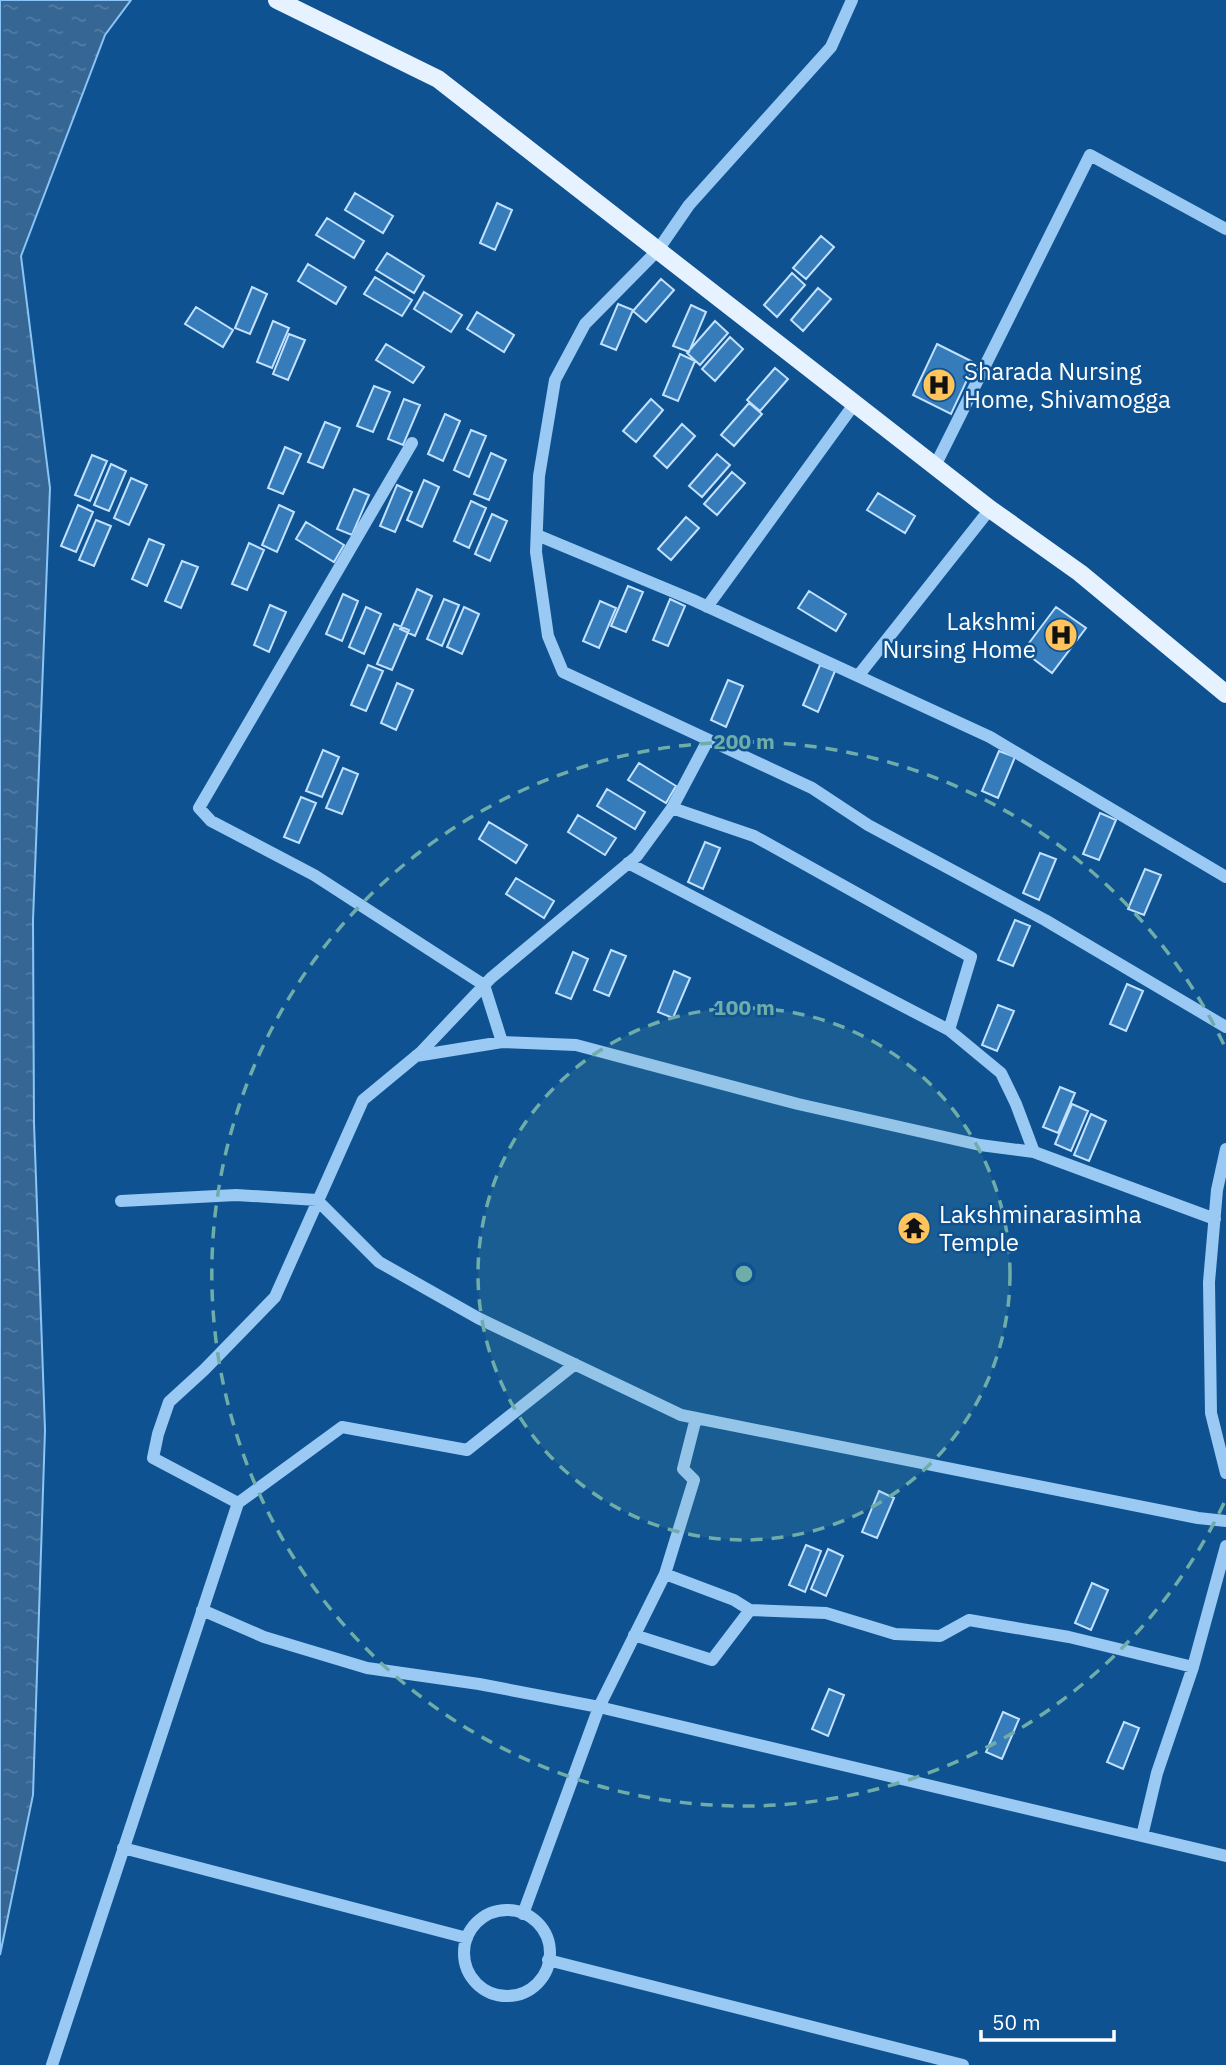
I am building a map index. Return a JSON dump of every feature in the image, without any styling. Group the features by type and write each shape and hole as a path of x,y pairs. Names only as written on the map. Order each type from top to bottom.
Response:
{"main road":[{"path":"276,0 438,79 934,466 1080,573 1226,694"}],"street":[{"path":"852,0 831,47 689,205 658,250 585,324 555,380 539,476 536,552 548,636 563,672 812,788 868,825 1045,920 1226,1027"},
{"path":"934,466 1090,155 1226,229"},
{"path":"707,607 855,403"},
{"path":"412,443 199,808 211,821 314,875 484,985 502,1042"},
{"path":"858,676 990,509"},
{"path":"537,535 707,607 990,737 1226,877"},
{"path":"238,1503 153,1458 169,1402 275,1297 363,1100 416,1056 484,985 637,856 672,808 708,740"},
{"path":"672,808 754,836 971,957 949,1030"},
{"path":"628,863 949,1030 1001,1073 1034,1152"},
{"path":"416,1056 502,1042 576,1045 798,1104 980,1145 1034,1152 1215,1219"},
{"path":"1226,1149 1217,1190 1209,1282 1211,1413 1226,1473"},
{"path":"121,1201 236,1195 317,1200 379,1262 478,1318 681,1415 1198,1518 1226,1521"},
{"path":"52,2065 238,1503 342,1426 467,1450 575,1364"},
{"path":"523,1914 599,1707 664,1574 694,1479 683,1469 696,1418"},
{"path":"1142,1836 1157,1773 1194,1667 1226,1546"},
{"path":"664,1574 734,1600 750,1610 826,1613 895,1633 940,1636 969,1620 1069,1637 1194,1667"},
{"path":"202,1610 264,1637 366,1668 479,1684 599,1707 1226,1856"},
{"path":"634,1636 712,1660 750,1610"},
{"path":"123,1848 467,1938"},
{"path":"504,1910 523,1914 532,1919 545,1934 548,1960 544,1975 529,1990 499,1996 480,1987 467,1969 464,1948 471,1929 485,1916 504,1910"},
{"path":"548,1960 963,2065"}],"water":[{"path":"0,0 131,0 105,35 21,256 50,488 33,920 34,1123 45,1430 33,1795 0,1955"}],"building":[{"path":"355,193 393,216 383,233 345,210"},
{"path":"497,203 512,210 495,250 480,243"},
{"path":"327,218 364,241 354,258 316,235"},
{"path":"821,236 834,247 806,279 793,268"},
{"path":"387,253 424,276 414,293 376,270"},
{"path":"308,264 346,287 336,304 298,281"},
{"path":"792,273 805,285 777,317 764,305"},
{"path":"375,277 412,300 402,316 364,294"},
{"path":"661,279 674,290 646,322 633,311"},
{"path":"252,287 267,294 250,334 235,328"},
{"path":"818,288 831,299 803,331 791,320"},
{"path":"424,292 462,315 451,332 414,309"},
{"path":"618,304 633,310 616,350 601,344"},
{"path":"691,305 706,312 689,352 673,346"},
{"path":"196,307 233,330 223,347 185,324"},
{"path":"477,312 514,335 504,352 467,329"},
{"path":"273,321 289,328 272,368 257,362"},
{"path":"715,321 728,333 700,365 687,353"},
{"path":"289,334 305,340 288,380 273,374"},
{"path":"730,337 743,349 715,381 702,369"},
{"path":"386,344 424,367 413,383 376,360"},
{"path":"937,344 975,363 951,414 913,395"},
{"path":"680,354 695,361 678,401 663,395"},
{"path":"775,368 788,379 760,411 747,400"},
{"path":"374,386 390,392 373,432 357,426"},
{"path":"404,399 420,405 403,445 388,439"},
{"path":"651,399 663,410 636,442 623,431"},
{"path":"749,403 762,414 734,446 721,435"},
{"path":"445,414 460,421 443,461 428,454"},
{"path":"325,422 340,428 323,468 308,462"},
{"path":"682,424 695,436 667,468 654,456"},
{"path":"471,430 486,436 469,477 454,470"},
{"path":"285,447 301,454 283,494 268,488"},
{"path":"491,453 506,460 489,500 474,494"},
{"path":"717,454 730,465 702,497 689,486"},
{"path":"92,455 107,461 90,501 75,495"},
{"path":"111,464 126,471 109,511 94,505"},
{"path":"732,472 745,483 717,515 704,504"},
{"path":"131,478 147,485 129,525 114,518"},
{"path":"424,480 439,487 422,527 407,520"},
{"path":"397,485 412,492 395,532 380,526"},
{"path":"354,489 369,495 352,535 337,529"},
{"path":"878,493 915,516 905,533 867,510"},
{"path":"471,501 486,508 469,548 454,541"},
{"path":"78,505 93,512 76,552 61,546"},
{"path":"279,505 294,512 277,552 262,545"},
{"path":"492,514 507,521 490,561 475,554"},
{"path":"686,517 699,528 671,560 658,549"},
{"path":"96,520 111,526 94,566 79,560"},
{"path":"306,522 344,545 334,562 296,539"},
{"path":"149,539 164,545 147,586 132,579"},
{"path":"249,543 264,550 247,590 232,584"},
{"path":"182,561 198,567 181,608 165,601"},
{"path":"628,586 643,592 626,632 611,626"},
{"path":"417,589 432,596 415,636 400,629"},
{"path":"809,591 846,614 836,631 798,608"},
{"path":"343,594 358,601 342,641 326,634"},
{"path":"444,599 459,605 442,646 427,639"},
{"path":"670,599 685,606 668,646 653,640"},
{"path":"600,601 616,608 599,648 583,641"},
{"path":"270,605 286,612 269,652 254,645"},
{"path":"366,607 381,614 364,654 349,647"},
{"path":"464,607 479,614 462,654 447,647"},
{"path":"1056,607 1086,628 1052,673 1023,651"},
{"path":"394,624 409,630 392,670 377,664"},
{"path":"368,665 383,671 366,711 351,705"},
{"path":"820,665 835,671 818,712 803,705"},
{"path":"728,680 743,686 726,727 711,720"},
{"path":"397,683 413,690 396,730 381,723"},
{"path":"323,750 339,757 322,797 306,791"},
{"path":"999,751 1015,757 998,798 982,791"},
{"path":"639,763 676,786 666,803 628,780"},
{"path":"343,768 358,774 342,814 326,808"},
{"path":"607,789 645,812 635,829 597,806"},
{"path":"301,797 316,803 299,843 284,837"},
{"path":"1100,813 1116,820 1099,860 1083,854"},
{"path":"578,815 616,838 605,855 568,832"},
{"path":"489,822 527,845 516,863 479,839"},
{"path":"705,842 720,848 703,889 688,882"},
{"path":"1040,853 1056,859 1039,900 1023,893"},
{"path":"1145,869 1161,875 1144,915 1128,909"},
{"path":"516,878 554,901 544,918 506,894"},
{"path":"1015,920 1030,926 1013,966 998,960"},
{"path":"611,950 626,956 609,996 594,990"},
{"path":"573,952 588,959 571,999 556,993"},
{"path":"674,971 690,978 673,1018 658,1012"},
{"path":"1127,984 1143,991 1126,1031 1110,1024"},
{"path":"998,1005 1014,1011 997,1051 982,1045"},
{"path":"1060,1087 1075,1093 1058,1133 1043,1127"},
{"path":"1072,1104 1088,1111 1071,1151 1055,1144"},
{"path":"1091,1114 1106,1121 1089,1161 1074,1155"},
{"path":"879,1491 894,1498 877,1538 862,1532"},
{"path":"806,1545 821,1551 805,1592 789,1585"},
{"path":"828,1549 843,1556 826,1596 811,1589"},
{"path":"1092,1583 1108,1590 1091,1630 1075,1623"},
{"path":"829,1689 844,1695 828,1736 812,1729"},
{"path":"1003,1712 1019,1719 1002,1759 986,1752"},
{"path":"1124,1722 1139,1728 1123,1769 1107,1762"}],"place":[{"name":"Sharada Nursing Home, Shivamogga","path":"939,385"},
{"name":"Lakshmi Nursing Home","path":"1061,635"},
{"name":"Lakshminarasimha Temple","path":"914,1228"}]}
